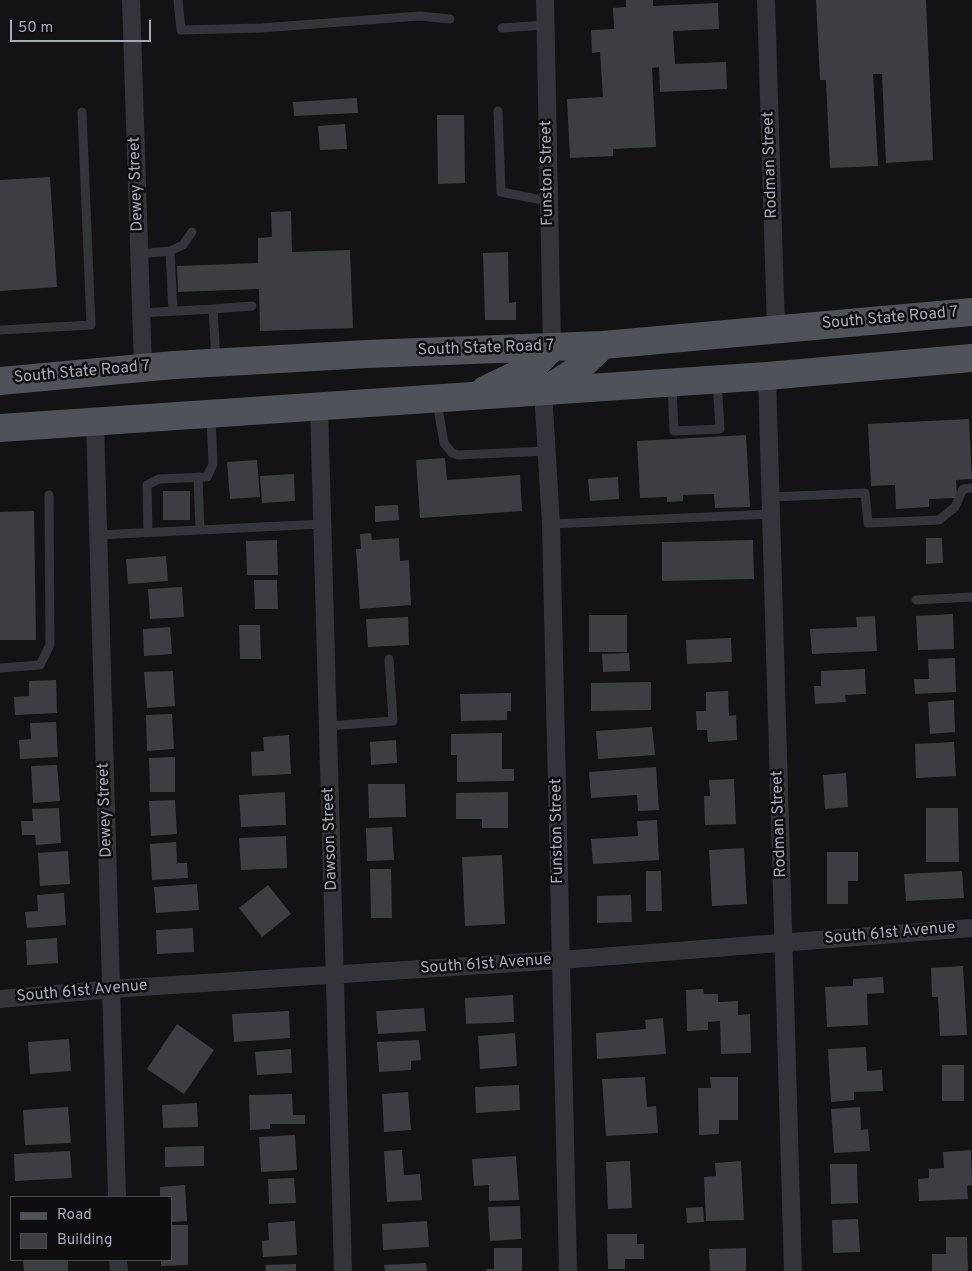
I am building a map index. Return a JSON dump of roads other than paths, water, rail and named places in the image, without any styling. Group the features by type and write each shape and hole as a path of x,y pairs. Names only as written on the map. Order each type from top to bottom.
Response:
{"main road":[{"name":"South State Road 7","path":"0,381 142,368 368,354 603,345 972,312"},
{"path":"543,392 578,370 603,345"},
{"path":"473,396 533,367 552,347"},
{"path":"0,428 717,380 972,358"}],"street":[{"name":"Dewey Street","path":"131,0 142,368"},
{"name":"Funston Street","path":"545,0 552,347"},
{"name":"Rodman Street","path":"766,0 776,330"},
{"name":"Rodman Street","path":"767,376 793,1271"},
{"name":"Funston Street","path":"543,392 551,524 568,1271"},
{"name":"Dawson Street","path":"319,407 343,1271"},
{"name":"Dewey Street","path":"95,422 117,1196"},
{"name":"South 61st Avenue","path":"0,999 112,989 561,960 972,928"}],"lane":[{"path":"178,0 181,30 261,28 420,16 450,19"},
{"path":"502,28 546,26"},
{"path":"498,111 501,192 548,201"},
{"path":"0,330 91,325 82,112"},
{"path":"139,254 170,251 182,245 192,232"},
{"path":"170,251 173,311"},
{"path":"140,313 252,306"},
{"path":"213,309 216,364"},
{"path":"672,382 674,432 720,429 717,380"},
{"path":"437,399 444,443 452,453 458,455 547,451"},
{"path":"148,533 147,485 159,479 207,477 213,464 211,414"},
{"path":"198,478 200,530"},
{"path":"551,524 772,505 865,493 868,523 939,520 955,507 964,489 972,488"},
{"path":"0,668 40,665 50,644 49,495"},
{"path":"98,535 322,524"},
{"path":"916,600 972,596"},
{"path":"328,726 393,721 389,659"}]}
